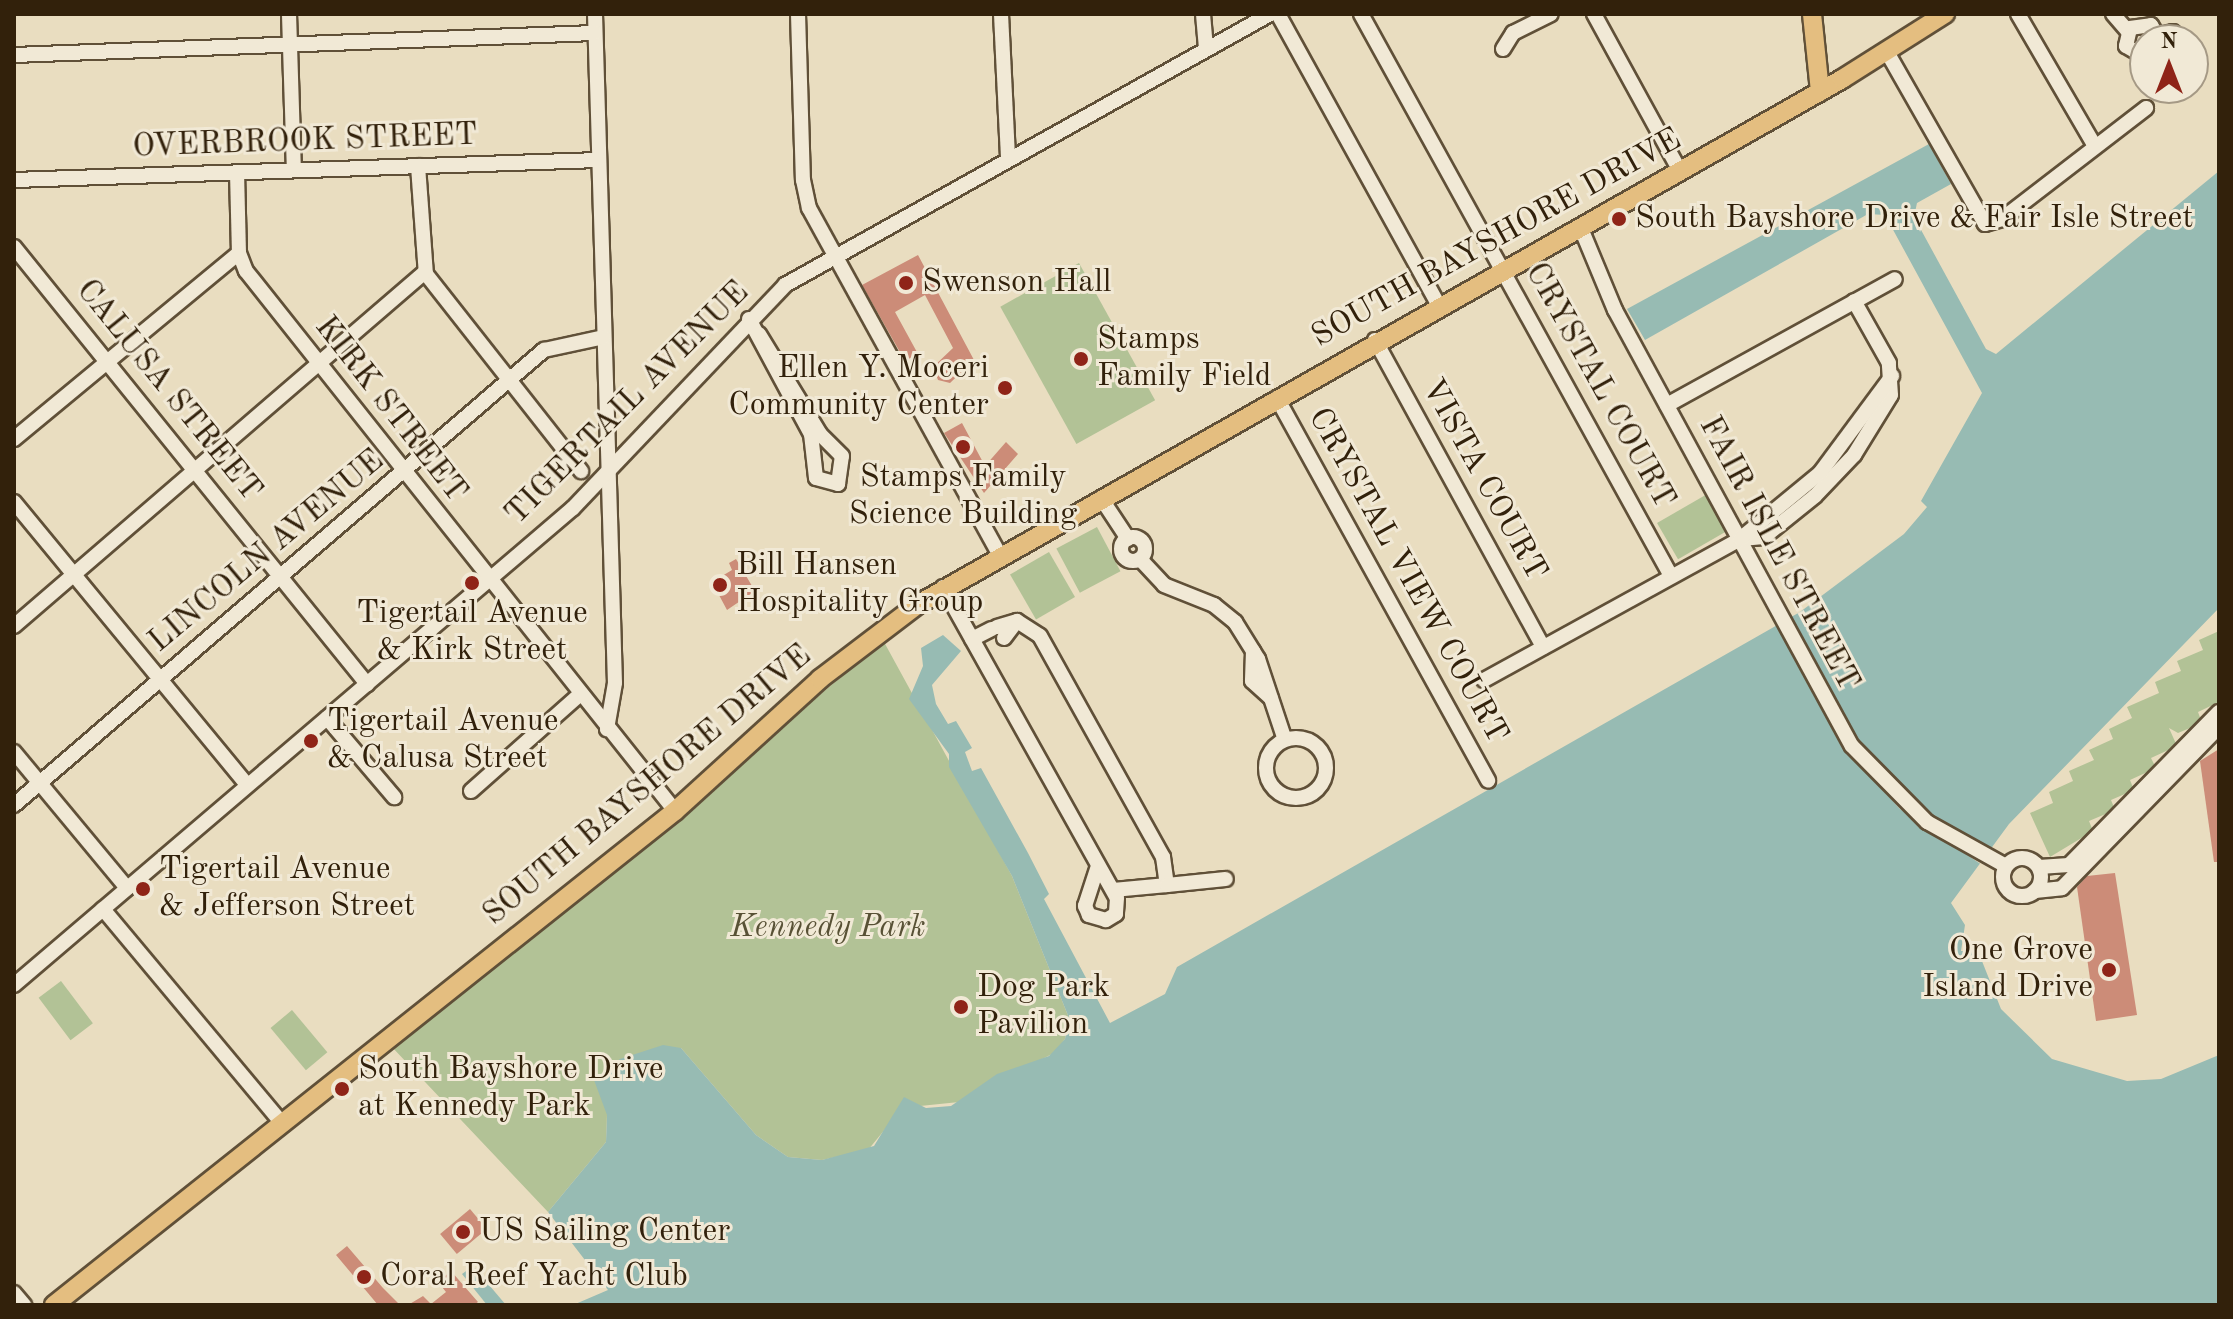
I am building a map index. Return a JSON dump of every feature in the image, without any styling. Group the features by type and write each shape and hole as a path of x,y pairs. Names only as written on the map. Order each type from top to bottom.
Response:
{"main road":[{"path":"1812,14 1820,92"},
{"name":"SOUTH BAYSHORE DRIVE","path":"54,1305 675,811 820,679 943,587 1438,304 1820,92 1945,14"}],"street":[{"path":"289,14 294,170"},
{"path":"595,14 615,691 607,729"},
{"path":"798,14 804,187 832,255 999,554"},
{"path":"1001,14 1008,159"},
{"path":"1203,14 1206,49"},
{"name":"TIGERTAIL AVENUE","path":"14,985 584,497 749,319 832,255 1270,14"},
{"path":"1278,14 1438,304"},
{"name":"CRYSTAL COURT","path":"1361,14 1671,576"},
{"path":"1503,49 1513,33 1551,14"},
{"path":"1594,14 1680,171"},
{"path":"2018,14 2093,143"},
{"path":"2113,14 2128,31 2126,46 2129,48"},
{"path":"14,55 595,33"},
{"path":"1887,52 1977,217 1988,224 2002,219 2093,143 2146,108"},
{"name":"OVERBROOK STREET","path":"14,180 599,160"},
{"path":"418,166 425,272 581,471"},
{"path":"14,439 239,253 237,172"},
{"name":"FAIR ISLE STREET","path":"1580,226 1611,302 1835,718 1876,775 1927,822 2006,866"},
{"name":"KIRK STREET","path":"239,253 318,364 579,695 675,811"},
{"name":"CALUSA STREET","path":"16,255 107,361 367,684"},
{"path":"14,626 425,272"},
{"path":"1667,405 1895,279"},
{"path":"1484,680 1740,539 1764,537 1841,470 1887,404 1892,376 1854,301"},
{"path":"749,319 759,334 820,434 842,456 838,484 823,484 814,474 811,434 759,334"},
{"name":"LINCOLN AVENUE","path":"14,805 553,345 604,337"},
{"name":"VISTA COURT","path":"1375,340 1543,647"},
{"name":"CRYSTAL VIEW COURT","path":"1277,398 1488,781"},
{"path":"608,431 635,442"},
{"path":"584,497 610,507"},
{"path":"1101,498 1128,539 1124,556 1140,559 1164,585 1225,611 1253,651 1285,740"},
{"path":"14,502 247,785"},
{"path":"943,587 1097,868 1113,890 1116,914 1106,920 1089,915 1085,901 1097,868"},
{"path":"975,645 1017,621 1038,633 1160,851 1167,885"},
{"path":"471,791 579,695"},
{"path":"2219,712 2069,865 2039,867 2022,857 2006,866 2003,878 2012,893 2062,888 2219,727"},
{"path":"327,718 394,797"},
{"path":"1285,740 1309,741 1324,759 1322,782 1304,797 1282,794 1267,778 1268,756 1285,740"},
{"path":"14,752 127,888"},
{"path":"2035,891 2039,867"},
{"path":"1113,890 1226,879"},
{"path":"103,909 281,1122"},
{"path":"14,1293 24,1305"}],"green space":[{"name":"Stamps Family Field","path":"1079,263 1155,400 1076,444 1000,307"},
{"path":"1709,493 1730,529 1678,559 1657,523"},
{"path":"1097,527 1120,571 1080,593 1056,549"},
{"path":"1049,552 1075,597 1036,620 1010,574"},
{"path":"2219,631 2219,702 2198,712 2202,723 2178,733 2169,728 2177,746 2151,758 2156,768 2130,780 2134,790 2111,800 2115,810 2089,821 2093,831 2050,857 2030,813 2053,803 2049,792 2073,781 2069,771 2094,760 2089,750 2113,739 2109,729 2132,718 2127,707 2159,693 2155,682 2181,671 2177,661 2203,650 2199,640"},
{"name":"Kennedy Park","path":"884,642 1012,876 1069,1018 1065,1039 1054,1053 959,1102 920,1106 895,1117 868,1150 822,1160 788,1157 756,1135 681,1048 607,1115 606,1142 548,1212 391,1046"},
{"path":"61,981 93,1023 71,1040 39,998"},
{"path":"292,1010 327,1052 306,1070 271,1028"}],"water":[{"path":"1929,144 1951,184 1917,203 1914,217 1986,349 1996,354 2219,171 2219,608 2009,824 1951,903 1965,925 1961,951 1978,951 2001,1009 2052,1059 2127,1081 2161,1079 2219,1055 2219,1305 573,1305 608,1290 548,1212 606,1142 607,1115 594,1080 620,1059 663,1045 681,1048 756,1135 788,1157 822,1160 874,1146 904,1097 926,1108 951,1106 997,1074 1049,1056 1065,1039 1069,1018 1012,876 949,767 949,754 909,699 923,666 921,648 943,635 961,651 932,685 936,704 948,724 956,721 972,748 965,752 972,771 981,768 1028,853 1049,894 1044,899 1110,1023 1165,994 1177,967 1800,612 1904,534 1927,507 1921,501 1982,393 1885,215 1868,214 1645,340 1627,309"},
{"path":"473,1266 506,1305 487,1305 462,1274"}],"pier":[{"path":"1787,615 1864,750 1931,815 1991,853 1982,865 1900,809 1847,751 1774,622"}],"building":[{"path":"918,255 974,360 950,383 938,380 933,367 953,348 925,295 895,312 918,354 905,361 862,285"},
{"path":"962,423 985,466 1006,442 1018,454 984,493 944,433"},
{"name":"Bill Hansen Hospitality Group","path":"736,559 755,591 727,610 712,582 732,570 729,563"},
{"path":"2219,749 2219,862 2214,862 2200,761"},
{"name":"One Grove Island Drive","path":"2115,873 2137,1015 2096,1021 2077,887 2087,876"},
{"name":"US Sailing Center","path":"470,1209 487,1229 457,1254 440,1234"},
{"path":"347,1246 400,1305 378,1305 336,1255"},
{"path":"451,1271 478,1302 474,1305 408,1305 423,1296 431,1304 446,1292 438,1282"}],"place":[{"name":"South Bayshore Drive & Fair Isle Street","path":"1619,219"},
{"name":"Swenson Hall","path":"906,283"},
{"name":"Stamps Family Field","path":"1081,359"},
{"name":"Ellen Y. Moceri Community Center","path":"1005,388"},
{"name":"Stamps Family Science Building","path":"963,447"},
{"name":"Tigertail Avenue & Kirk Street","path":"472,583"},
{"name":"Bill Hansen Hospitality Group","path":"720,585"},
{"name":"Tigertail Avenue & Calusa Street","path":"311,741"},
{"name":"Tigertail Avenue & Jefferson Street","path":"143,889"},
{"name":"One Grove Island Drive","path":"2109,970"},
{"name":"Dog Park Pavilion","path":"961,1007"},
{"name":"South Bayshore Drive at Kennedy Park","path":"342,1089"},
{"name":"US Sailing Center","path":"463,1232"},
{"name":"Coral Reef Yacht Club","path":"364,1277"}]}
